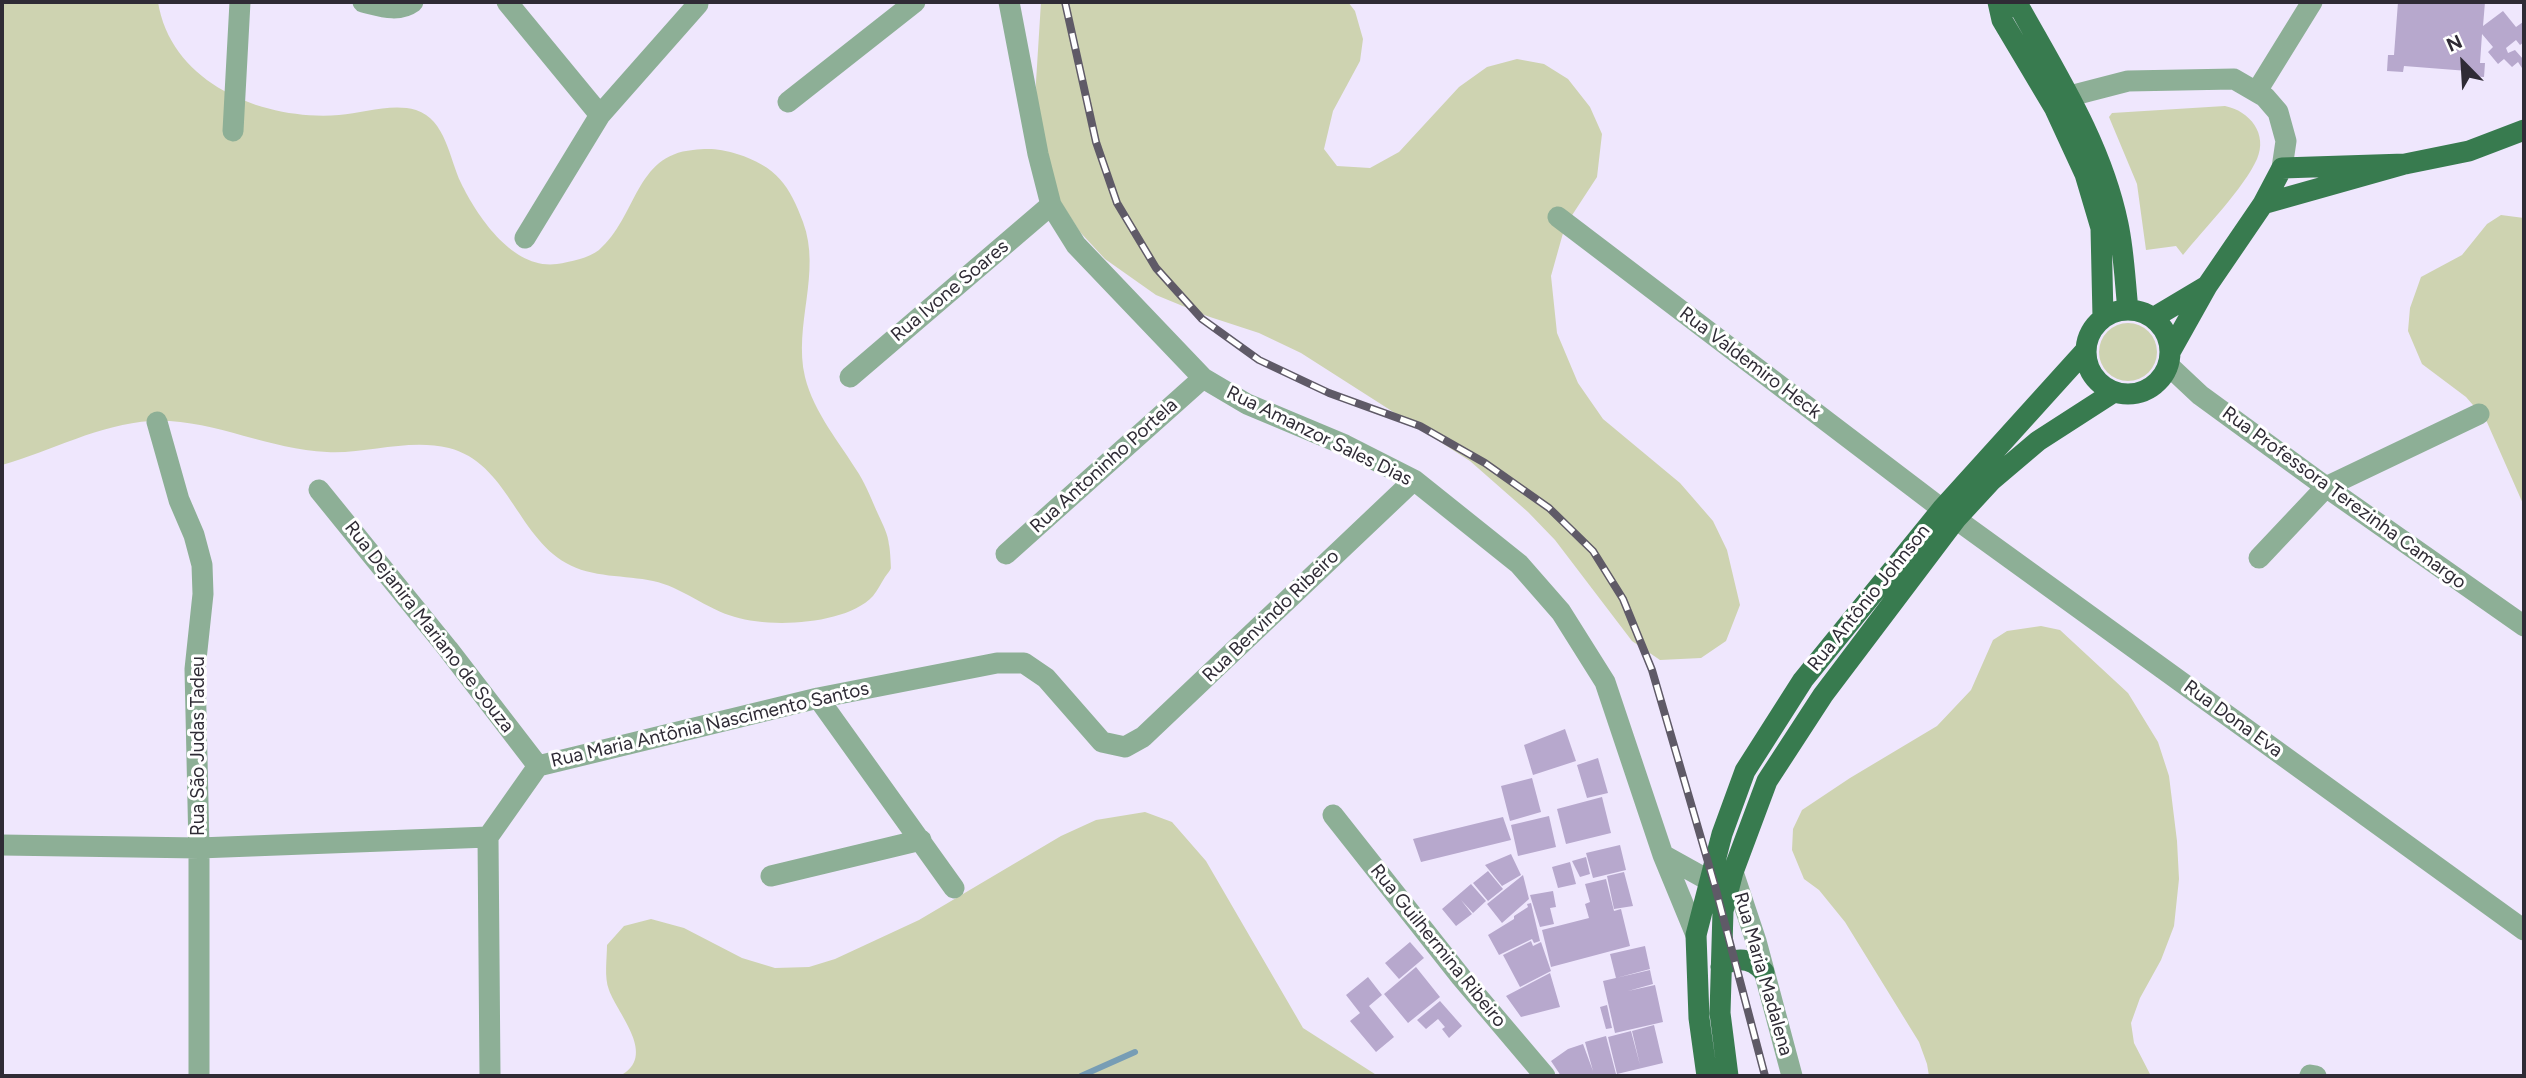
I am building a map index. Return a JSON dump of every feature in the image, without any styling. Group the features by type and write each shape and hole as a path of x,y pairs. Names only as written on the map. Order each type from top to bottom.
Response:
{"main road":[{"path":"2011,7 2070,96 2102,168 2119,225 2128,310"},
{"path":"2011,7 2085,174 2101,228 2103,317"},
{"path":"2263,204 2405,164 2469,151 2524,130"},
{"path":"2169,359 2168,339 2162,327 2141,312 2128,310 2115,311 2103,317 2088,338 2085,351 2093,376 2114,392 2140,392 2152,386 2162,377 2207,286 2263,204 2282,168 2405,164"},
{"path":"2153,318 2207,286"},
{"name":"Rua Antônio Johnson","path":"1728,1076 1720,1013 1723,911 1733,872 1767,781 1789,744 1949,514 1978,467 2085,351"},
{"name":"Rua Antônio Johnson","path":"1707,1076 1699,1018 1696,935 1708,880 1745,771 1803,680 1949,514 2038,441 2114,392"},
{"path":"1721,967 1728,962 1744,959 1759,966 1764,972"}],"street":[{"path":"233,131 240,2"},
{"path":"363,2 391,8 406,7 413,2"},
{"path":"788,102 915,2"},
{"name":"Rua Amanzor Sales Dias","path":"1009,2 1038,154 1051,205 1076,244 1202,378 1247,404 1345,445 1414,480 1519,564 1561,612 1605,682 1663,855 1696,935"},
{"path":"2257,91 2312,2"},
{"path":"525,239 600,115 698,4"},
{"path":"517,5 600,115"},
{"path":"2070,96 2128,81 2234,79 2257,91 2272,104 2282,121 2286,141 2282,168"},
{"name":"Rua Ivone Soares","path":"850,377 1051,205"},
{"name":"Rua Valdemiro Heck","path":"1558,217 1949,514"},
{"name":"Rua Professora Terezinha Camargo","path":"2169,359 2200,395 2524,626"},
{"name":"Rua Antoninho Portela","path":"1006,554 1202,378"},
{"path":"2259,558 2326,487 2479,414"},
{"name":"Rua São Judas Tadeu","path":"158,422 179,500 194,535 202,565 203,594 195,669 199,848 199,1076"},
{"name":"Rua Benvindo Ribeiro","path":"1125,747 1143,737 1414,480"},
{"name":"Rua Dejanira Mariano de Souza","path":"319,489 538,766"},
{"name":"Rua Dona Eva","path":"1949,514 2524,930"},
{"name":"Rua Maria Antônia Nascimento Santos","path":"488,837 538,766 818,698 997,663 1024,663 1045,678 1102,742 1125,747"},
{"path":"818,698 954,888"},
{"name":"Rua Guilhermina Ribeiro","path":"1333,815 1461,977 1545,1076"},
{"path":"2,845 199,848 488,837 490,1076"},
{"path":"771,876 921,840"},
{"path":"1663,855 1708,880"},
{"name":"Rua Maria Madalena","path":"1733,872 1756,941 1792,1076"}],"green space":[{"path":"2,2 158,2 166,31 181,55 201,75 225,92 252,104 310,115 339,115 387,108 416,110 434,122 440,131 468,197 488,226 512,250 541,264 573,261 599,250 622,221 648,175 659,163 674,154 715,149 750,159 772,171 793,198 808,241 809,280 802,358 809,390 821,415 862,479 888,537 891,568 873,596 861,606 827,618 807,622 768,622 724,613 664,584 597,574 576,568 549,551 485,468 469,456 434,445 327,452 283,446 196,424 151,421 113,427 2,465"},
{"path":"1041,2 1348,2 1355,11 1363,39 1360,61 1333,111 1324,149 1337,166 1370,168 1399,152 1459,87 1487,67 1517,59 1544,64 1568,79 1590,107 1602,134 1597,177 1565,226 1551,276 1557,333 1578,383 1603,419 1680,483 1713,521 1727,550 1740,605 1726,641 1701,658 1660,660 1632,641 1555,540 1528,512 1470,461 1301,353 1259,333 1156,295 1105,259 1080,232 1057,196 1037,139 1036,82"},
{"path":"2225,106 2249,118 2258,133 2260,150 2251,170 2183,255 2176,246 2146,250 2137,184 2109,117 2112,113"},
{"path":"2501,215 2524,218 2524,506 2486,420 2466,397 2422,364 2408,331 2410,308 2421,277 2462,255 2487,224"},
{"path":"2122,323 2134,323 2149,331 2157,346 2157,358 2149,373 2134,381 2122,381 2107,373 2099,358 2099,346 2107,331"},
{"path":"2041,626 2060,630 2128,693 2158,742 2169,776 2179,879 2174,926 2131,1023 2134,1043 2151,1076 1929,1076 1919,1042 1845,922 1819,890 1804,879 1792,850 1793,829 1802,810 1937,726 1971,690 1993,640 2007,631"},
{"path":"1145,812 1172,822 1206,861 1303,1028 1378,1076 620,1076 631,1068 636,1058 636,1047 609,990 606,968 607,945 624,926 651,919 684,928 742,958 775,968 809,967 835,959 919,920 1061,836 1096,820"}],"building":[{"path":"2398,2 2485,2 2483,26 2503,11 2516,27 2523,22 2524,42 2520,45 2516,40 2506,48 2508,53 2515,50 2523,59 2524,57 2524,71 2518,62 2512,67 2504,59 2498,64 2488,52 2493,47 2482,34 2480,63 2485,63 2484,77 2468,76 2468,71 2404,66 2403,72 2387,71 2388,55 2394,55"},
{"path":"1565,729 1576,761 1533,775 1524,745"},
{"path":"1598,758 1608,793 1587,798 1577,765"},
{"path":"1532,778 1541,812 1510,821 1501,786"},
{"path":"1602,797 1611,833 1566,844 1557,809"},
{"path":"1549,816 1556,847 1518,856 1511,825"},
{"path":"1503,817 1511,840 1421,862 1413,839"},
{"path":"1620,845 1626,870 1593,878 1586,853"},
{"path":"1511,854 1521,875 1502,886 1485,865"},
{"path":"1586,857 1590,874 1580,877 1572,861"},
{"path":"1570,862 1576,884 1558,888 1552,867"},
{"path":"1488,871 1503,889 1488,901 1473,883"},
{"path":"1624,872 1633,906 1614,909 1607,876"},
{"path":"1523,875 1529,899 1502,923 1487,904"},
{"path":"1606,879 1614,911 1621,909 1630,946 1551,967 1542,930 1589,918 1585,904 1590,902 1585,884"},
{"path":"1471,884 1486,901 1473,913 1461,900 1472,914 1456,926 1442,909"},
{"path":"1553,891 1556,907 1550,908 1554,924 1540,927 1530,895"},
{"path":"1531,903 1540,941 1534,943 1532,939 1499,955 1488,935 1514,919 1514,916"},
{"path":"1531,941 1533,946 1541,942 1551,971 1520,987 1503,955"},
{"path":"1410,942 1424,958 1399,979 1385,963"},
{"path":"1645,946 1650,969 1616,978 1610,954"},
{"path":"1416,967 1440,997 1408,1023 1384,994"},
{"path":"1650,970 1653,984 1628,991 1655,985 1663,1022 1615,1033 1603,981"},
{"path":"1550,973 1560,1007 1521,1017 1506,996"},
{"path":"1368,977 1382,995 1369,1006 1394,1037 1376,1052 1350,1021 1360,1013 1346,995"},
{"path":"1440,1001 1462,1026 1449,1038 1438,1019 1426,1029 1417,1020"},
{"path":"1607,1005 1612,1028 1606,1029 1600,1007"},
{"path":"1654,1025 1663,1063 1617,1074 1608,1037 1631,1031 1640,1065 1632,1031"},
{"path":"1606,1036 1616,1074 1561,1076 1551,1061 1568,1049 1583,1044 1593,1071 1585,1042"}],"waterway":[{"path":"1081,1076 1135,1052"}],"railway":[{"path":"1065,2 1096,142 1117,203 1156,268 1202,319 1259,360 1329,393 1420,426 1485,463 1549,508 1593,551 1623,599 1652,670 1715,886 1765,1076"}]}
